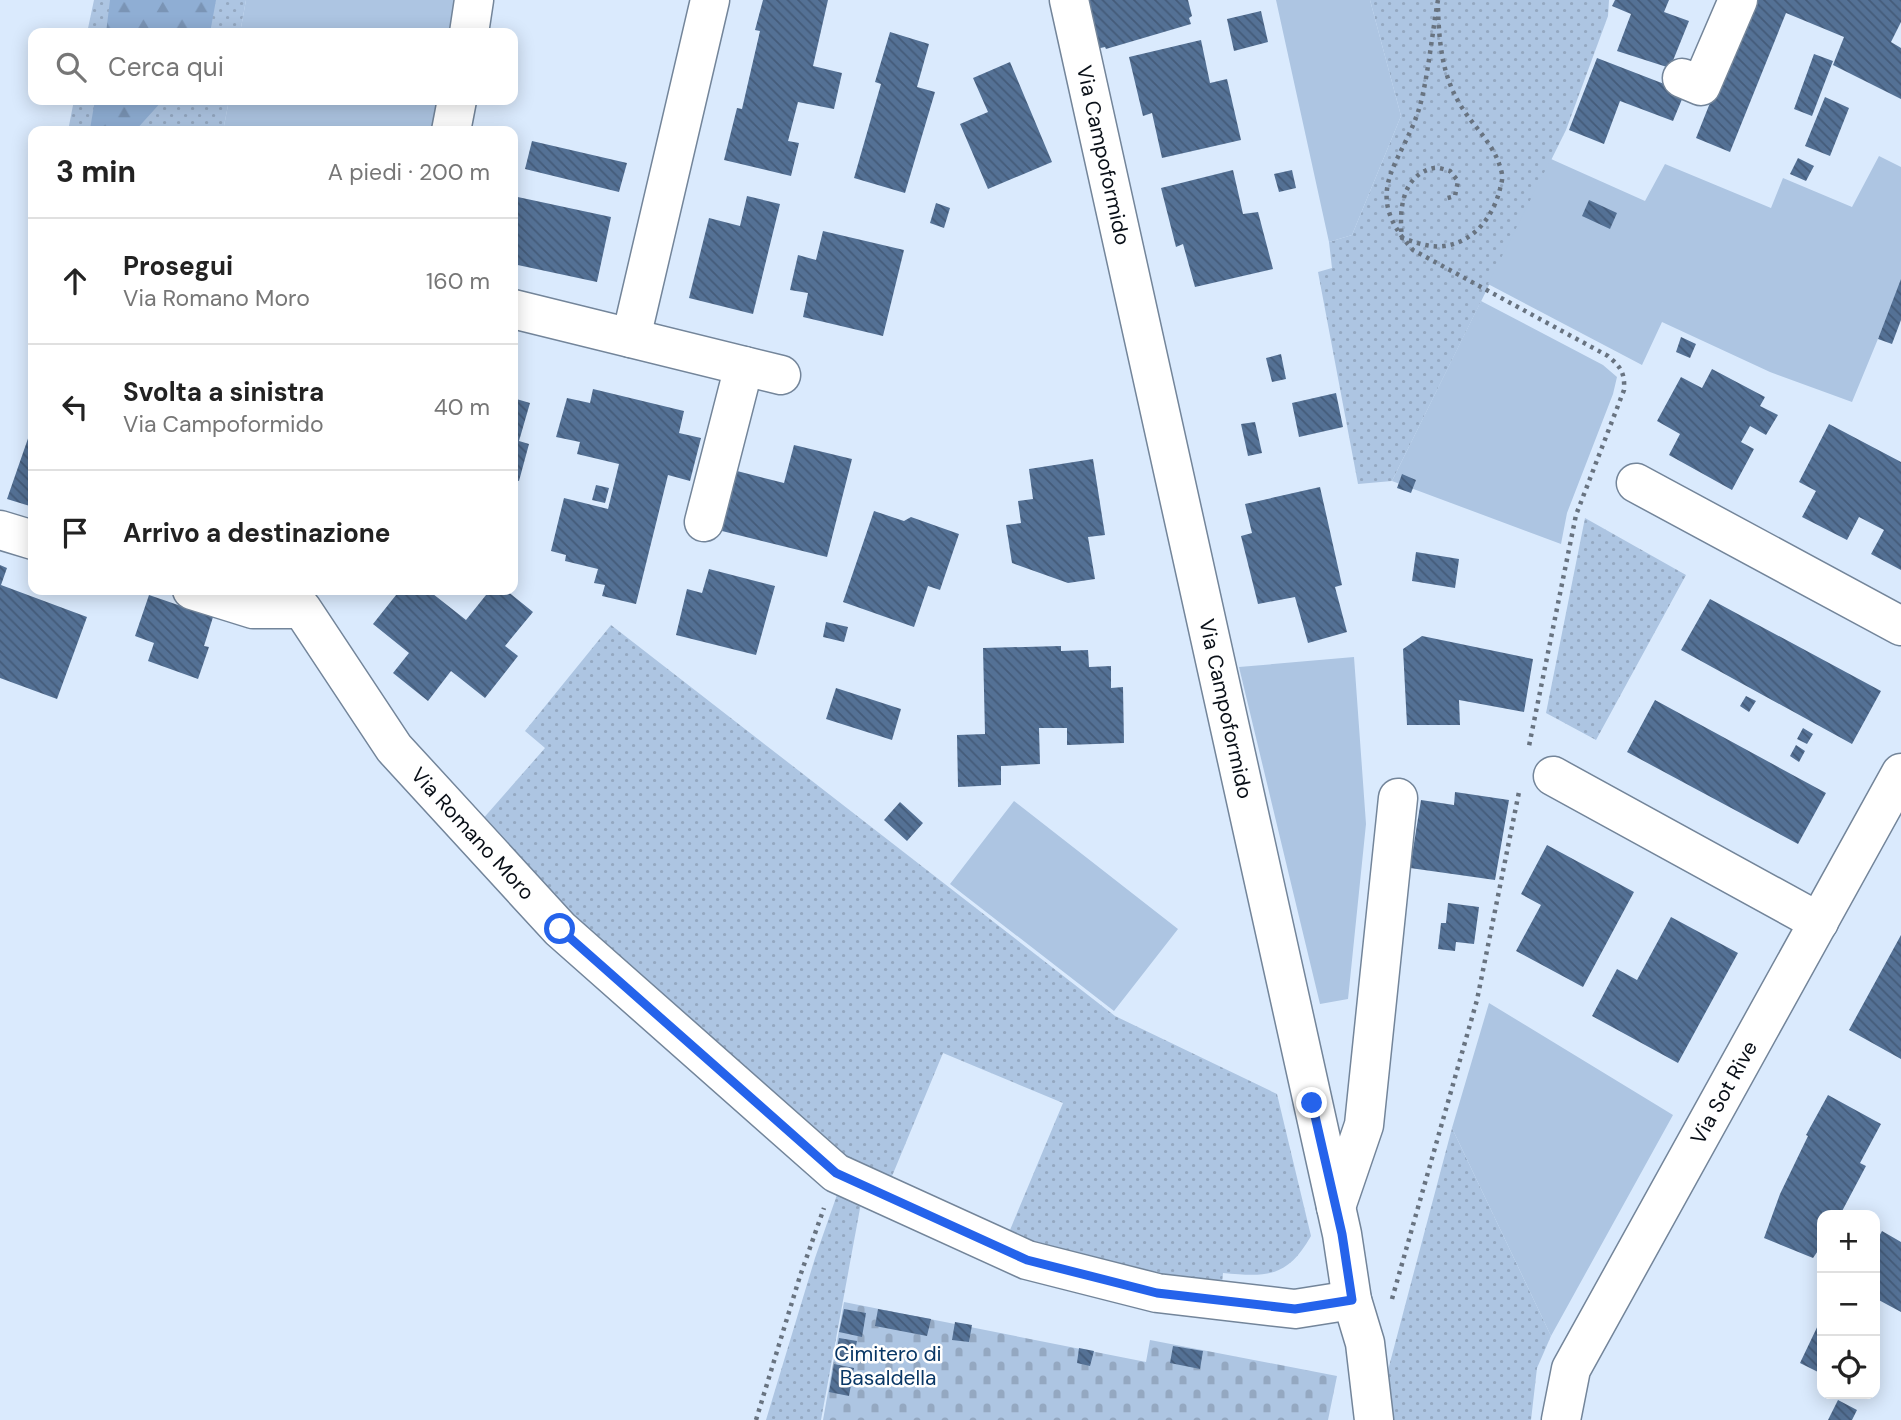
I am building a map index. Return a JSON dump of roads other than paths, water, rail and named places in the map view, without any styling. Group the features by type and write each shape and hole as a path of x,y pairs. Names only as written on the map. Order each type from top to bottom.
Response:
{"street":[{"path":"470,28 474,0"},
{"path":"631,338 710,0"},
{"name":"Via Campoformido","path":"1069,0 1336,1207 1352,1300 1365,1343 1374,1420"},
{"path":"1682,78 1701,86 1738,0"},
{"path":"452,126 456,105"},
{"path":"518,310 781,374"},
{"path":"705,522 744,366"},
{"path":"1636,483 1901,626"},
{"path":"0,530 28,538"},
{"name":"Via Romano Moro","path":"208,595 253,609 315,599 394,748 560,929 836,1173 1027,1260 1157,1293 1295,1309 1352,1300"},
{"path":"1533,773 1819,922"},
{"name":"Via Sot Rive","path":"1561,1420 1571,1369 1901,773"},
{"path":"1336,1207 1364,1125 1398,798"}],"park label":[{"name":"Cimitero di Basaldella","path":"888,1366"}]}
